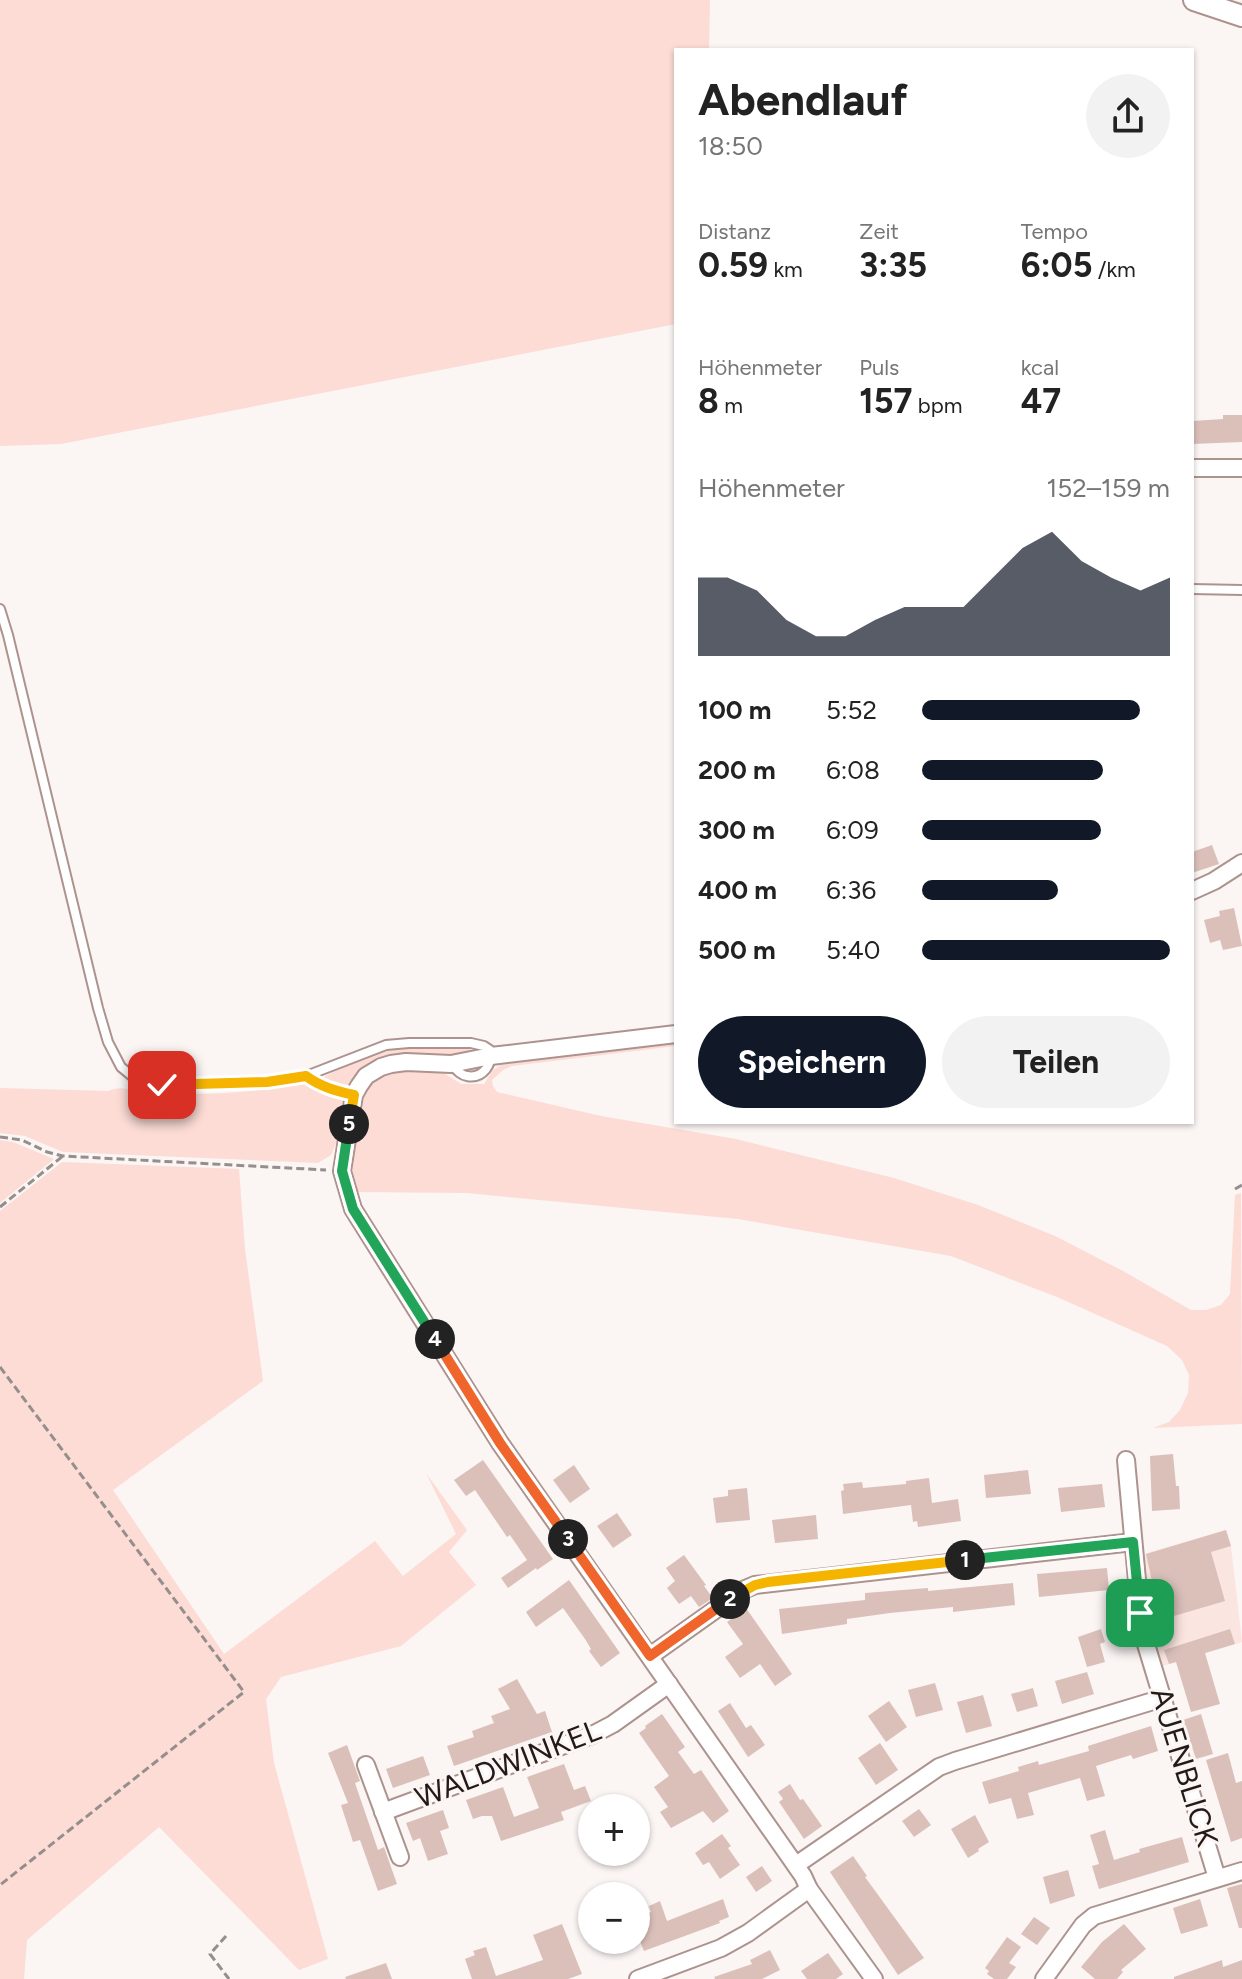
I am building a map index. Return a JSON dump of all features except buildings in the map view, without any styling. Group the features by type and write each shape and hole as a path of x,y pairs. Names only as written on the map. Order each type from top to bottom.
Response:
{"street":[{"path":"1194,0 1242,16"},
{"path":"1194,468 1242,468"},
{"path":"1194,890 1242,863"},
{"path":"674,1034 491,1056 451,1064 406,1062 381,1067 366,1076 354,1095 342,1171 353,1209 500,1443 874,1979"},
{"name":"AUENBLICK","path":"1126,1460 1145,1641 1217,1878"},
{"path":"650,1656 743,1590 755,1585 1133,1542"},
{"name":"WALDWINKEL","path":"383,1812 594,1734 669,1684"},
{"path":"796,1865 939,1767 1163,1698"},
{"name":"WALDWINKEL","path":"366,1765 400,1857"},
{"path":"1044,1979 1083,1925 1094,1916 1242,1871"},
{"path":"638,1979 721,1948 748,1933 809,1889"}],"lane":[{"path":"1194,589 1242,590"},
{"path":"0,609 98,1008 108,1042 121,1067 138,1081 162,1085 267,1082 306,1076 386,1045 471,1043 484,1046 490,1050 491,1056"}],"path":[{"path":"306,1076 332,1090 354,1095"},
{"path":"0,1137 22,1140 63,1156 342,1171"},
{"path":"0,1207 63,1156"},
{"path":"1235,1189 1242,1185"},
{"path":"0,1367 244,1692 0,1885"},
{"path":"226,1936 210,1954 229,1979"}],"shaded area":[{"path":"0,0 710,0 709,48 674,48 674,324 61,444 0,446"},
{"path":"674,1041 674,1046 512,1066 492,1080 493,1086 497,1092 601,1116 736,1139 894,1178 978,1205 1055,1236 1191,1310 1206,1310 1221,1305 1230,1294 1235,1195 1241,1193 1242,1424 1153,1428 1169,1422 1180,1410 1188,1393 1189,1375 1182,1360 1167,1346 1057,1297 951,1256 738,1219 467,1193 356,1192 350,1157 359,1105 364,1090 375,1078 395,1068 439,1070 461,1084 484,1084 493,1070 501,1065"},
{"path":"399,1048 466,1048 470,1049 471,1055 379,1062 331,1155 318,1163 63,1152 25,1136 0,1133 0,1088 108,1091 124,1088 149,1093 187,1094 245,1092 308,1083 365,1057"},
{"path":"0,1140 13,1142 54,1159 0,1203"},
{"path":"62,1162 239,1169 245,1249 263,1381 113,1490 224,1654 375,1541 403,1576 456,1534 426,1473 467,1530 449,1552 476,1585 401,1646 281,1677 266,1699 274,1763 328,1959 299,1970 159,1827 27,1940 24,1979 0,1979 0,1211"},
{"path":"1226,1530 1231,1546 1242,1642 1163,1666 1151,1625 1140,1555"}],"route":[{"path":"162,1085 267,1082 306,1076 332,1090 354,1095 342,1171 353,1209 500,1443 650,1656 743,1590 755,1585 1133,1542 1140,1613"}]}
